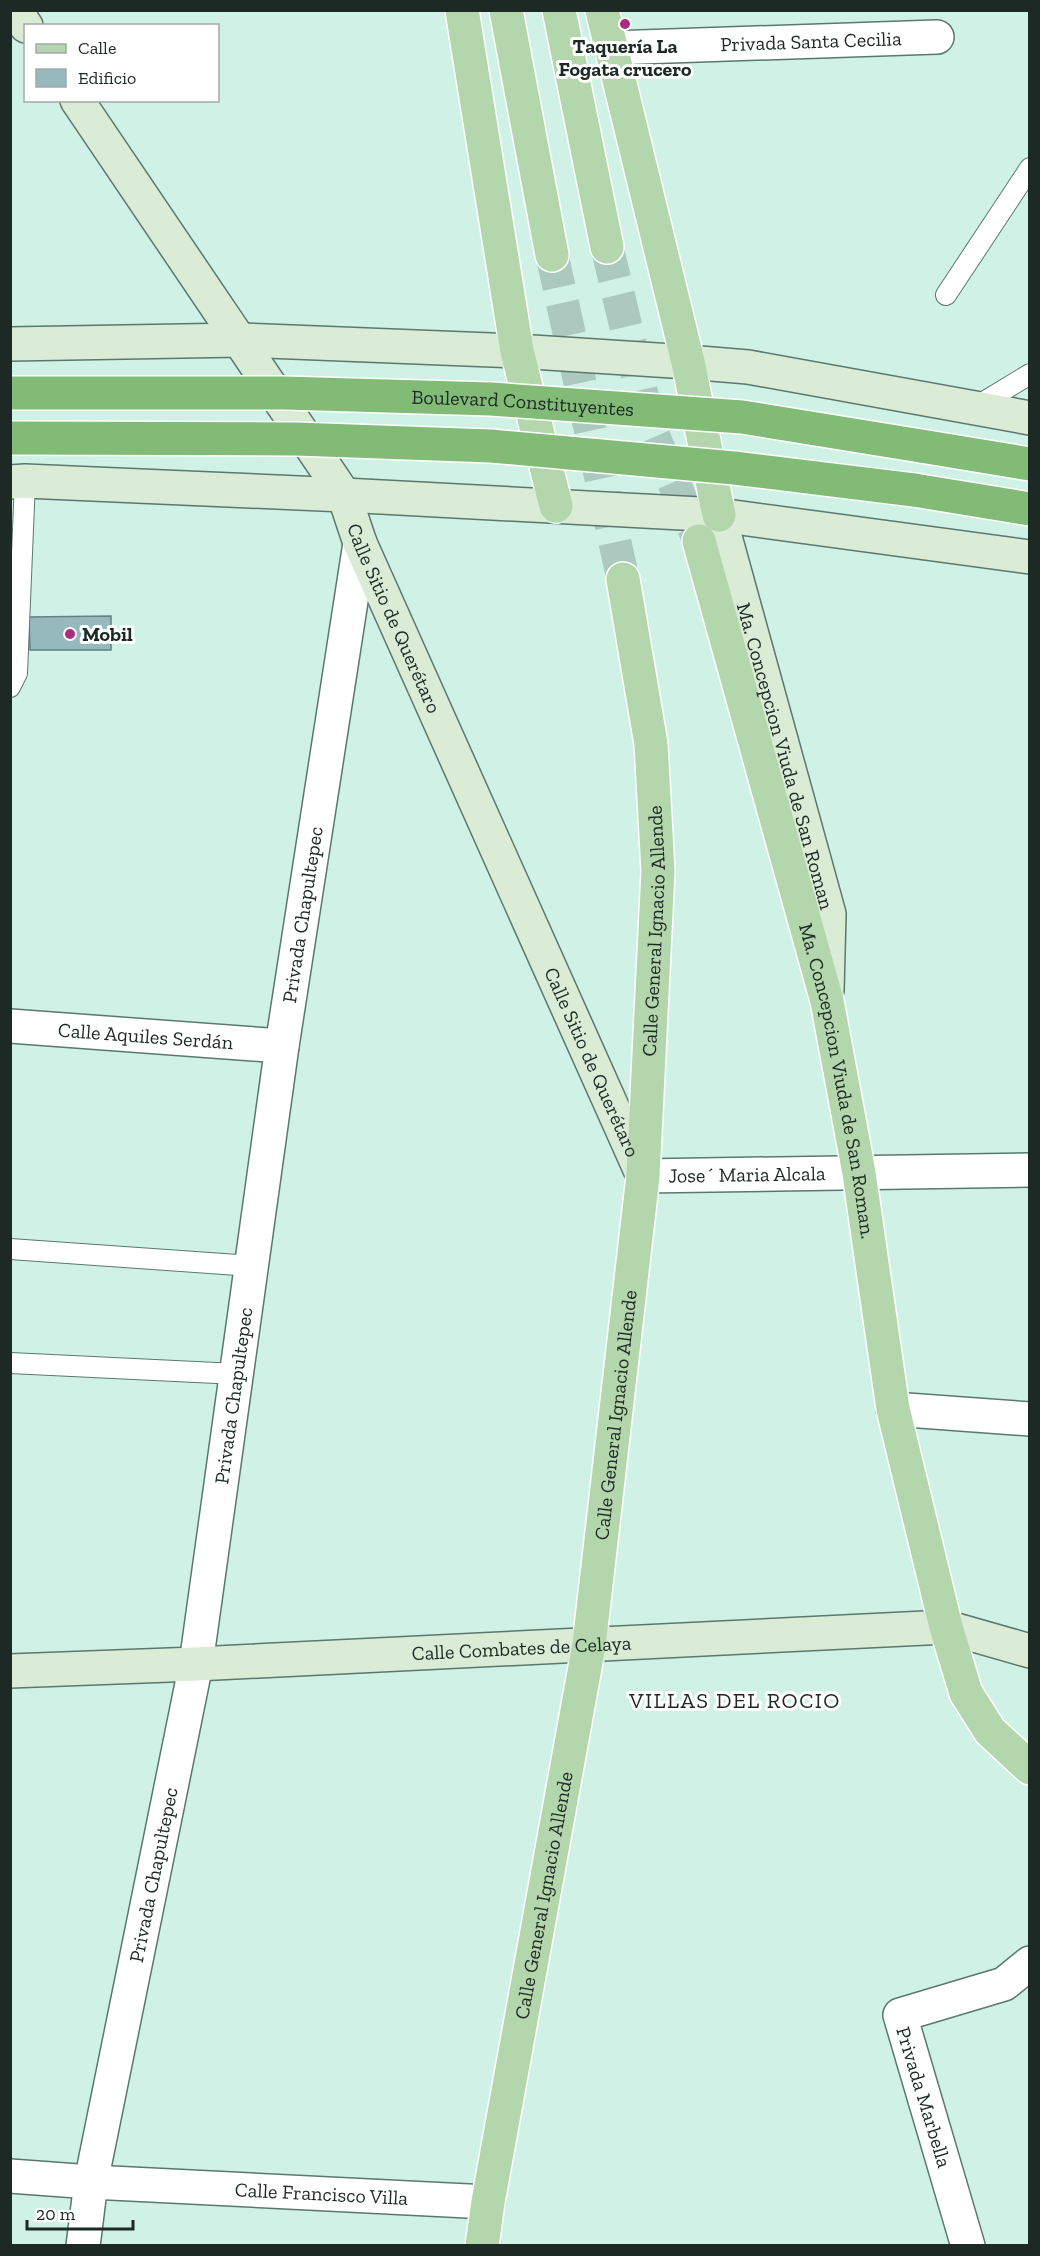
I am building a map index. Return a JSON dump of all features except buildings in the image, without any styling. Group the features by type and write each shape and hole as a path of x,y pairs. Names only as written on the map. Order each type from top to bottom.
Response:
{"highway":[{"name":"Boulevard Constituyentes","path":"10,393 284,393 515,400 742,417 1029,464"},
{"path":"10,438 296,439 491,446 734,468 914,490 1029,509"}],"main road":[{"path":"15,10 25,24"},
{"path":"462,10 517,351 556,506"},
{"path":"506,10 552,255"},
{"path":"559,10 607,247"},
{"path":"602,10 687,362 719,515"},
{"name":"Calle Sitio de Querétaro","path":"78,102 344,495 360,543 643,1176"},
{"path":"10,344 240,340 517,351 687,362 748,367 1029,418"},
{"path":"18,482 344,495 719,515 1029,557"},
{"name":"Ma. Concepcion Viuda de San Roman","path":"719,515 829,914 826,1001"},
{"name":"Ma. Concepcion Viuda de San Roman.","path":"699,541 826,1001 859,1173 892,1409 946,1628 966,1693 990,1731 1029,1768"},
{"name":"Calle General Ignacio Allende","path":"482,2246 488,2202 589,1645 643,1176 657,871 651,744 623,579"},
{"name":"Calle Combates de Celaya","path":"10,1671 946,1628 1029,1651"}],"street":[{"name":"Privada Santa Cecilia","path":"611,48 937,37"},
{"name":"Privada Chapultepec","path":"83,2246 91,2182 196,1664 282,1046 360,543"},
{"name":"Calle Aquiles Serdán","path":"10,1026 282,1046"},
{"name":"Jose´ Maria Alcala","path":"643,1176 1029,1170"},
{"path":"892,1409 1029,1419"},
{"name":"Privada Marbella","path":"968,2246 900,2016 1004,1984 1029,1963"},
{"name":"Calle Francisco Villa","path":"10,2176 488,2202"}],"lane":[{"path":"946,295 1029,168"},
{"path":"974,408 1029,374"},
{"path":"10,687 17,673 18,482"},
{"path":"10,1249 252,1266"},
{"path":"10,1362 237,1374"}],"tunnel":[{"path":"607,247 650,428 697,536"},
{"path":"552,255 623,579"}],"place":[{"name":"Taquería La Fogata crucero","path":"625,24"},
{"name":"Mobil","path":"70,634"}],"district":[{"name":"VILLAS DEL ROCIO","path":"735,1700"}]}
